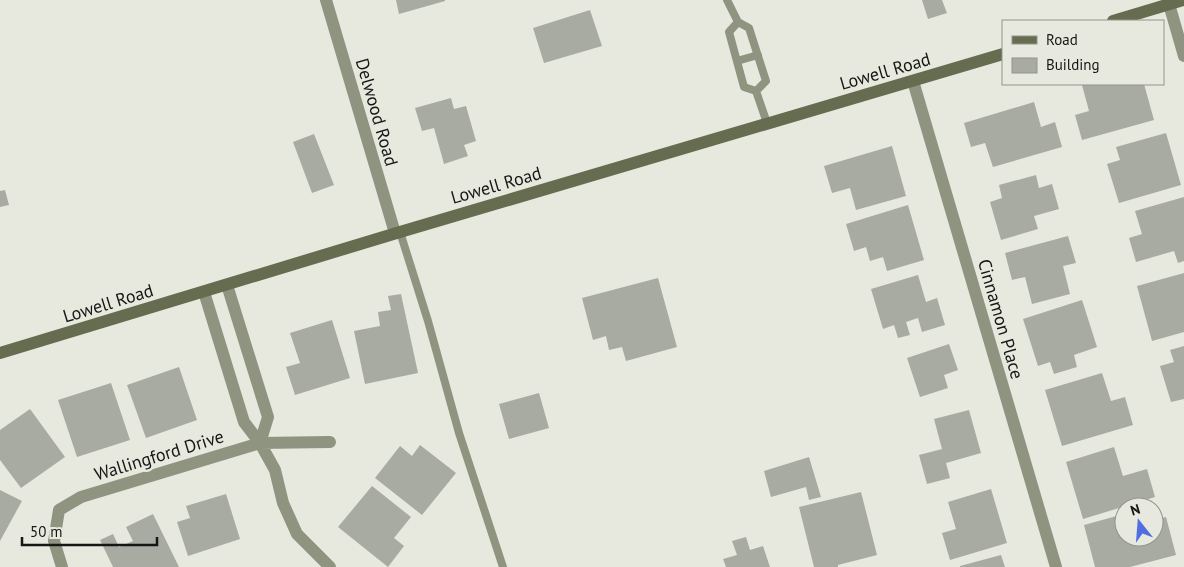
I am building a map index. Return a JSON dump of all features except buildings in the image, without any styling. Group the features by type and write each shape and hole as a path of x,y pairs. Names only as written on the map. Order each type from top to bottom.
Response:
{"street":[{"name":"Delwood Road","path":"326,0 397,232"},
{"path":"1116,20 1183,0"},
{"path":"1169,4 1184,56"},
{"name":"Lowell Road","path":"0,353 397,232 1002,54"},
{"name":"Cinnamon Place","path":"913,81 1056,567"},
{"path":"227,285 268,417 260,443"},
{"path":"204,292 244,422 260,443 275,470 283,503 297,534 330,567"},
{"name":"Wallingford Drive","path":"62,567 54,541 59,510 81,497 260,443 330,442"}],"lane":[{"path":"727,0 738,22 749,28 758,55 766,81 756,91"},
{"path":"738,22 729,32 744,87 756,91"},
{"path":"737,61 758,55"},
{"path":"756,91 767,123"},
{"path":"397,232 428,321 459,433 502,567"}]}
